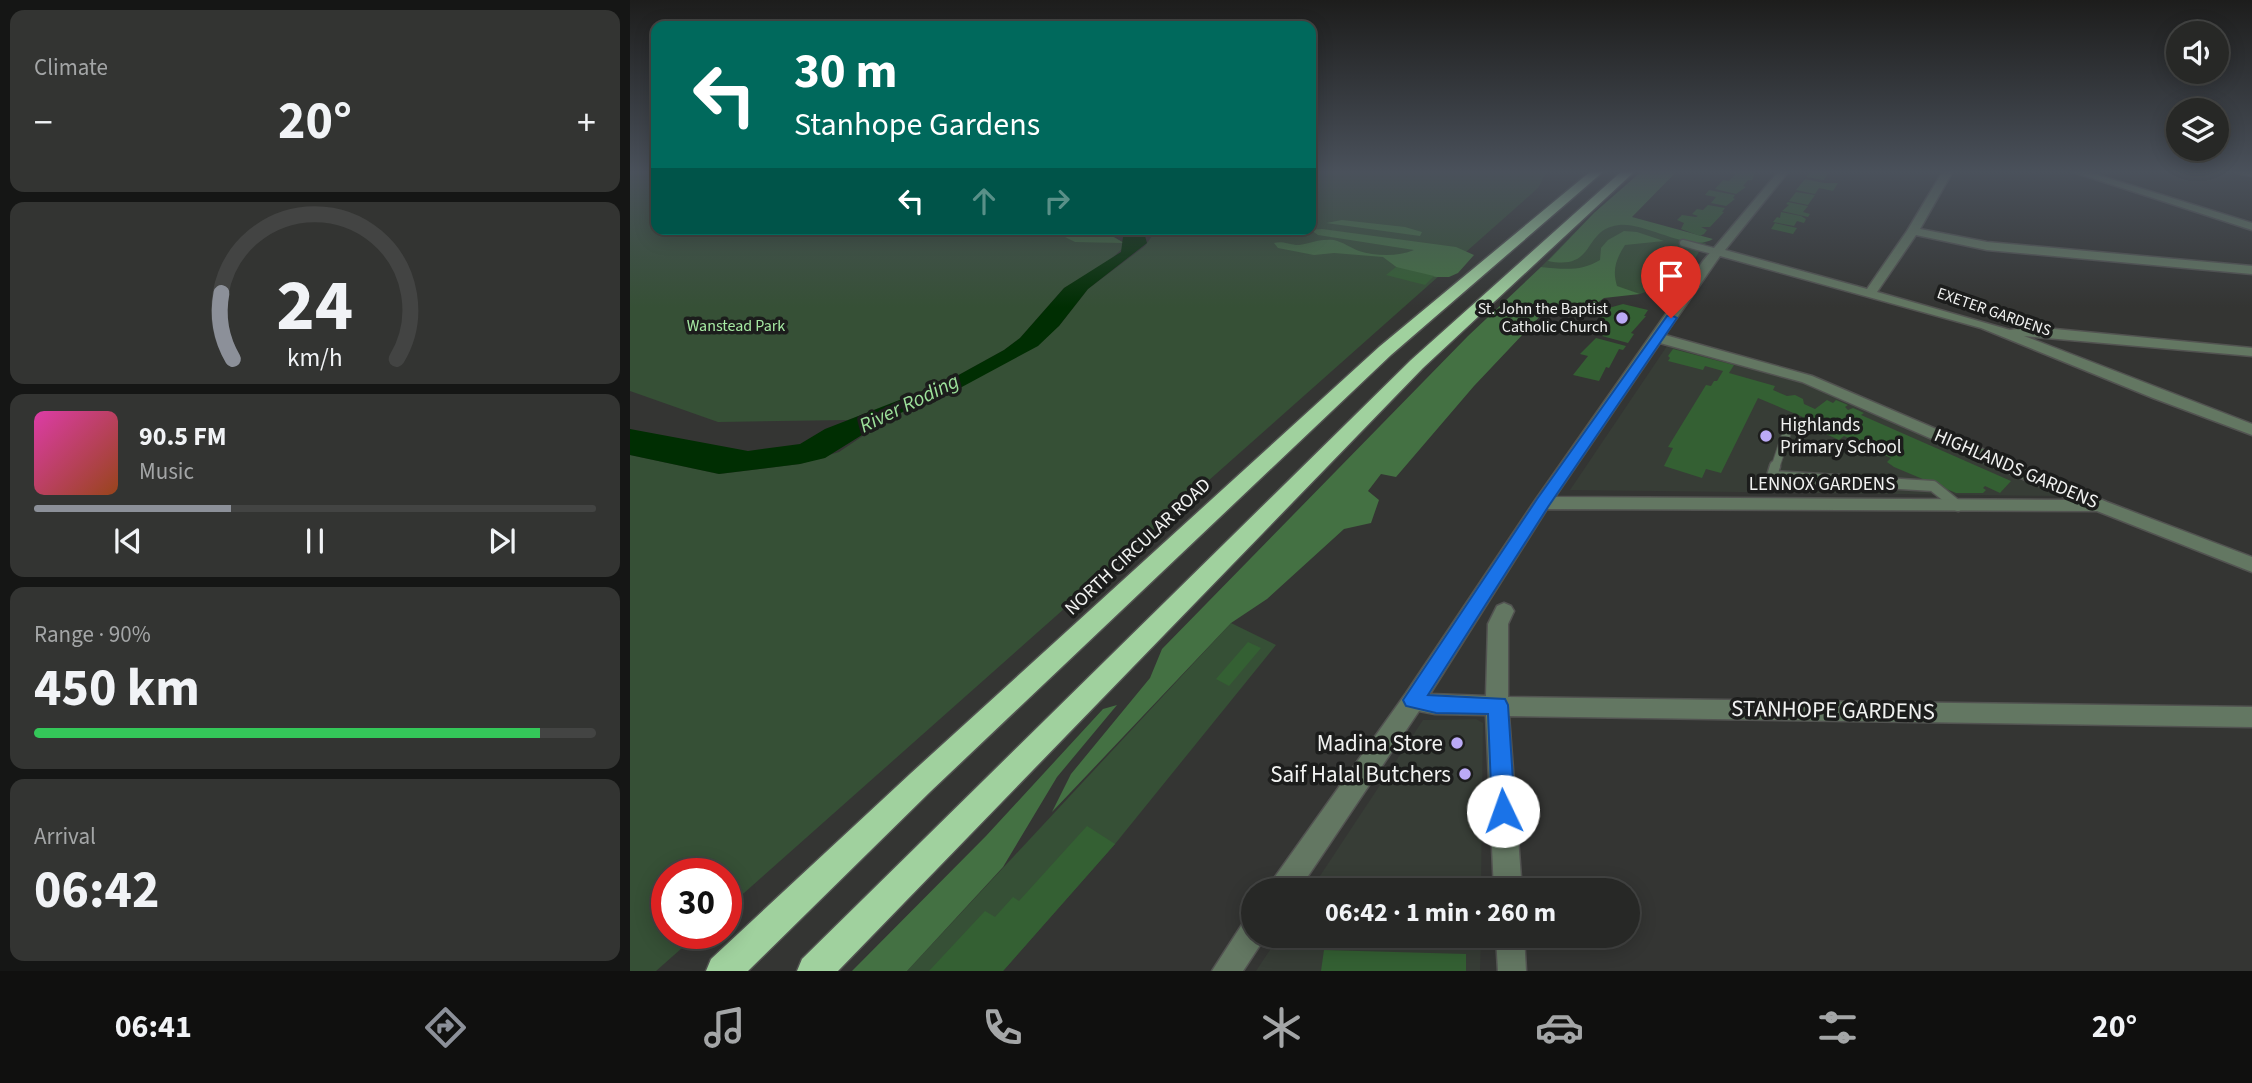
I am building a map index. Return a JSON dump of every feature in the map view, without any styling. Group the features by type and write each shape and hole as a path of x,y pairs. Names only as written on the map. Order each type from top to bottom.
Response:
{"highway":[{"name":"NORTH CIRCULAR ROAD","path":"723,971 920,783 1385,351 1544,216"},
{"path":"814,971 1417,364 1579,216"}],"street":[{"path":"1291,878 1414,700 1542,503 1717,252 1747,216"},
{"path":"1870,292 1922,216"},
{"path":"2218,216 2252,227"},
{"path":"1913,231 1987,246 2252,270"},
{"name":"EXETER GARDENS","path":"1717,252 1870,292 2012,334 2158,395 2252,429"},
{"path":"2012,334 2034,331 2252,352"},
{"name":"HIGHLANDS GARDENS","path":"1658,338 1807,379 2101,506 2252,565"},
{"name":"LENNOX GARDENS","path":"1542,503 2101,506"},
{"path":"1503,611 1498,625 1497,705 1507,878"},
{"name":"STANHOPE GARDENS","path":"1414,700 1436,705 2252,717"},
{"path":"1226,971 1242,948"},
{"path":"1511,948 1512,971"}],"lane":[{"path":"1683,243 1717,252"},
{"path":"1789,426 1772,476 1933,486 1958,506"}],"shaded area":[{"path":"1591,216 1633,216 1713,239 1692,242 1630,225 1619,225 1607,228 1599,234 1575,260 1548,261"},
{"path":"1342,220 1405,227 1422,232 1420,236 1326,223"},
{"path":"1316,230 1456,247 1474,255 1458,273 1449,277 1437,277 1403,272 1383,257 1334,253 1314,255 1278,248 1274,243 1296,245 1334,240 1359,251 1379,255 1401,254 1414,250 1318,235"},
{"path":"1624,231 1637,232 1664,241 1625,245 1619,255 1615,270 1617,286 1640,294 1604,298 1577,318 1546,310 1474,386 1396,477 1381,474 1368,491 1379,500 1371,523 1344,529 1267,599 1231,623 1052,812 1071,774 1150,678 1162,649 1468,336 1541,267 1571,269 1593,264 1600,260 1601,248 1608,240"},
{"path":"1061,235 1110,235 1124,243 1075,242"},
{"name":"Highlands Primary School","path":"1667,346 1802,382 2061,496 1570,490"},
{"path":"1117,705 1057,777 1003,867 907,971 852,971 986,836 1103,709"},
{"path":"1476,719 1483,723 1481,878 1319,878 1423,720"},
{"path":"1271,948 1481,948 1480,971 1256,971"}],"green space":[{"name":"Wanstead Park","path":"630,216 651,216 651,235 1110,235 1124,243 1124,247 1108,262 1064,288 1020,338 1004,350 946,382 848,420 718,422 630,391"},
{"path":"1316,216 1506,216 742,895 742,858 651,858 651,949 681,949 656,971 630,971 630,455 719,474 800,464 839,452 891,417 1059,326 1088,289 1145,246 1153,235 1316,235"},
{"path":"1591,216 1610,216 1706,243 1704,246 1697,245 1694,249 1699,252 1671,298 1648,291 1640,294 1541,267"},
{"path":"1231,623 1276,645 1115,844 1003,971 907,971"}],"water":[{"name":"River Roding","path":"1121,235 1145,235 1147,243 1088,289 1059,326 1038,346 960,388 891,417 825,458 800,464 719,474 630,455 630,429 748,451 800,444 825,429 946,382 1004,350 1020,338 1064,288 1121,252"}],"building":[{"path":"1681,216 1720,216 1710,227 1701,227 1707,230 1700,236 1681,229 1684,223 1677,220"},
{"path":"1802,216 1806,219 1804,223 1797,221 1794,226 1773,222 1777,217"},
{"path":"1775,223 1797,228 1793,234 1771,229"},
{"path":"1396,267 1434,276 1425,285 1386,275"},
{"name":"St. John the Baptist Catholic Church","path":"1623,304 1648,310 1631,333 1634,334 1628,343 1602,336 1610,327 1605,326 1603,319 1599,319 1605,309"},
{"path":"1596,338 1626,346 1623,350 1619,349 1599,381 1573,375 1588,356 1580,354"},
{"path":"1673,349 1734,365 1729,373 1775,386 1773,390 1787,396 1795,395 1803,399 1804,404 1815,409 1827,400 1833,403 1836,400 1848,405 1845,407 1848,410 1853,408 1864,413 1861,415 2011,481 2000,493 1985,486 1983,493 1956,493 1894,467 1887,462 1891,458 1873,450 1869,453 1857,448 1861,444 1844,436 1839,440 1798,421 1803,417 1758,398 1721,473 1706,469 1702,478 1664,466 1673,448 1668,447 1706,385 1711,386 1723,371 1705,366 1703,370 1668,361"},
{"path":"1248,642 1261,648 1229,686 1216,679"},
{"path":"1087,826 1115,844 1003,971 929,971 985,911 995,917 1013,897 1019,901"},
{"path":"1324,950 1466,954 1466,971 1321,971"}],"place":[{"name":"St. John the Baptist Catholic Church","path":"1622,318"},
{"name":"Highlands Primary School","path":"1766,436"},
{"name":"Madina Store","path":"1457,743"},
{"name":"Saif Halal Butchers","path":"1465,774"}],"route":[{"path":"1503,811 1497,705 1436,705 1414,700 1542,503 1671,318"}]}
